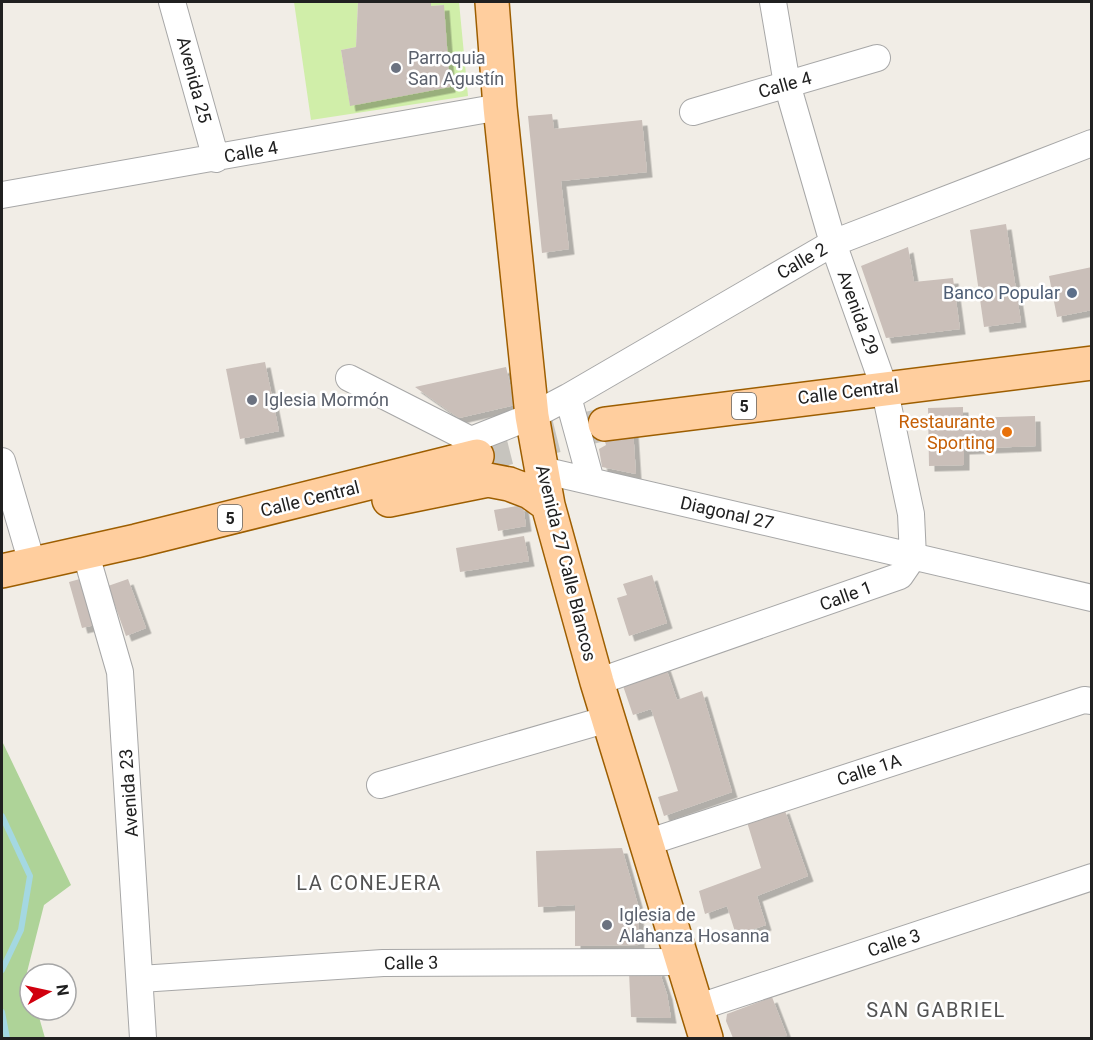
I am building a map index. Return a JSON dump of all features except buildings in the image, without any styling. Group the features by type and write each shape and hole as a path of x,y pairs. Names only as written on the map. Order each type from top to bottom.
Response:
{"main road":[{"name":"Avenida 27 Calle Blancos","path":"492,2 500,107 532,416 548,505 597,682 706,1038"},
{"name":"Calle Central","path":"605,424 884,387 1092,363"},
{"name":"Calle Central","path":"17,568 136,541 474,448"},
{"path":"136,541 343,510 488,480 510,484 530,492 548,505"}],"street":[{"name":"Avenida 25","path":"172,2 216,159"},
{"name":"Avenida 29","path":"773,2 788,84 833,243 884,387 911,514 913,557"},
{"name":"Calle 4","path":"693,112 877,58"},
{"name":"Calle 4","path":"2,195 500,107"},
{"name":"Calle 2","path":"474,448 568,397 833,243 1086,150"},
{"path":"349,378 474,448"},
{"path":"568,397 591,481"},
{"path":"2,461 17,568"},
{"name":"Diagonal 27","path":"542,470 913,557"},
{"name":"Avenida 23","path":"85,551 120,672 143,1038"},
{"path":"913,557 1092,598"},
{"name":"Calle 1","path":"597,682 900,576 913,557"},
{"name":"Calle 1A","path":"646,843 1084,700 1092,701"},
{"path":"380,784 608,719"},
{"name":"Calle 3","path":"696,1008 1092,877"},
{"name":"Calle 3","path":"140,979 383,963 682,962"}],"green space":[{"path":"294,2 358,2 356,47 341,50 350,105 444,5 431,6 431,2 459,2 468,96 311,120"},
{"path":"2,741 71,885 44,905 30,962 18,962 18,1022 40,1022 45,1038 2,1038"}],"waterway":[{"path":"2,816 30,876 21,930 2,970"},
{"path":"2,1012 7,1038"}],"tunnel":[{"path":"477,456 605,424"}],"place":[{"name":"Parroquia San Agustín","path":"396,68"},
{"name":"Banco Popular","path":"1072,293"},
{"name":"Iglesia Mormón","path":"252,400"},
{"name":"Restaurante Sporting","path":"1007,432"},
{"name":"Iglesia de Alahanza Hosanna","path":"607,925"}],"district":[{"name":"LA CONEJERA","path":"369,883"},
{"name":"SAN GABRIEL","path":"936,1010"}]}
